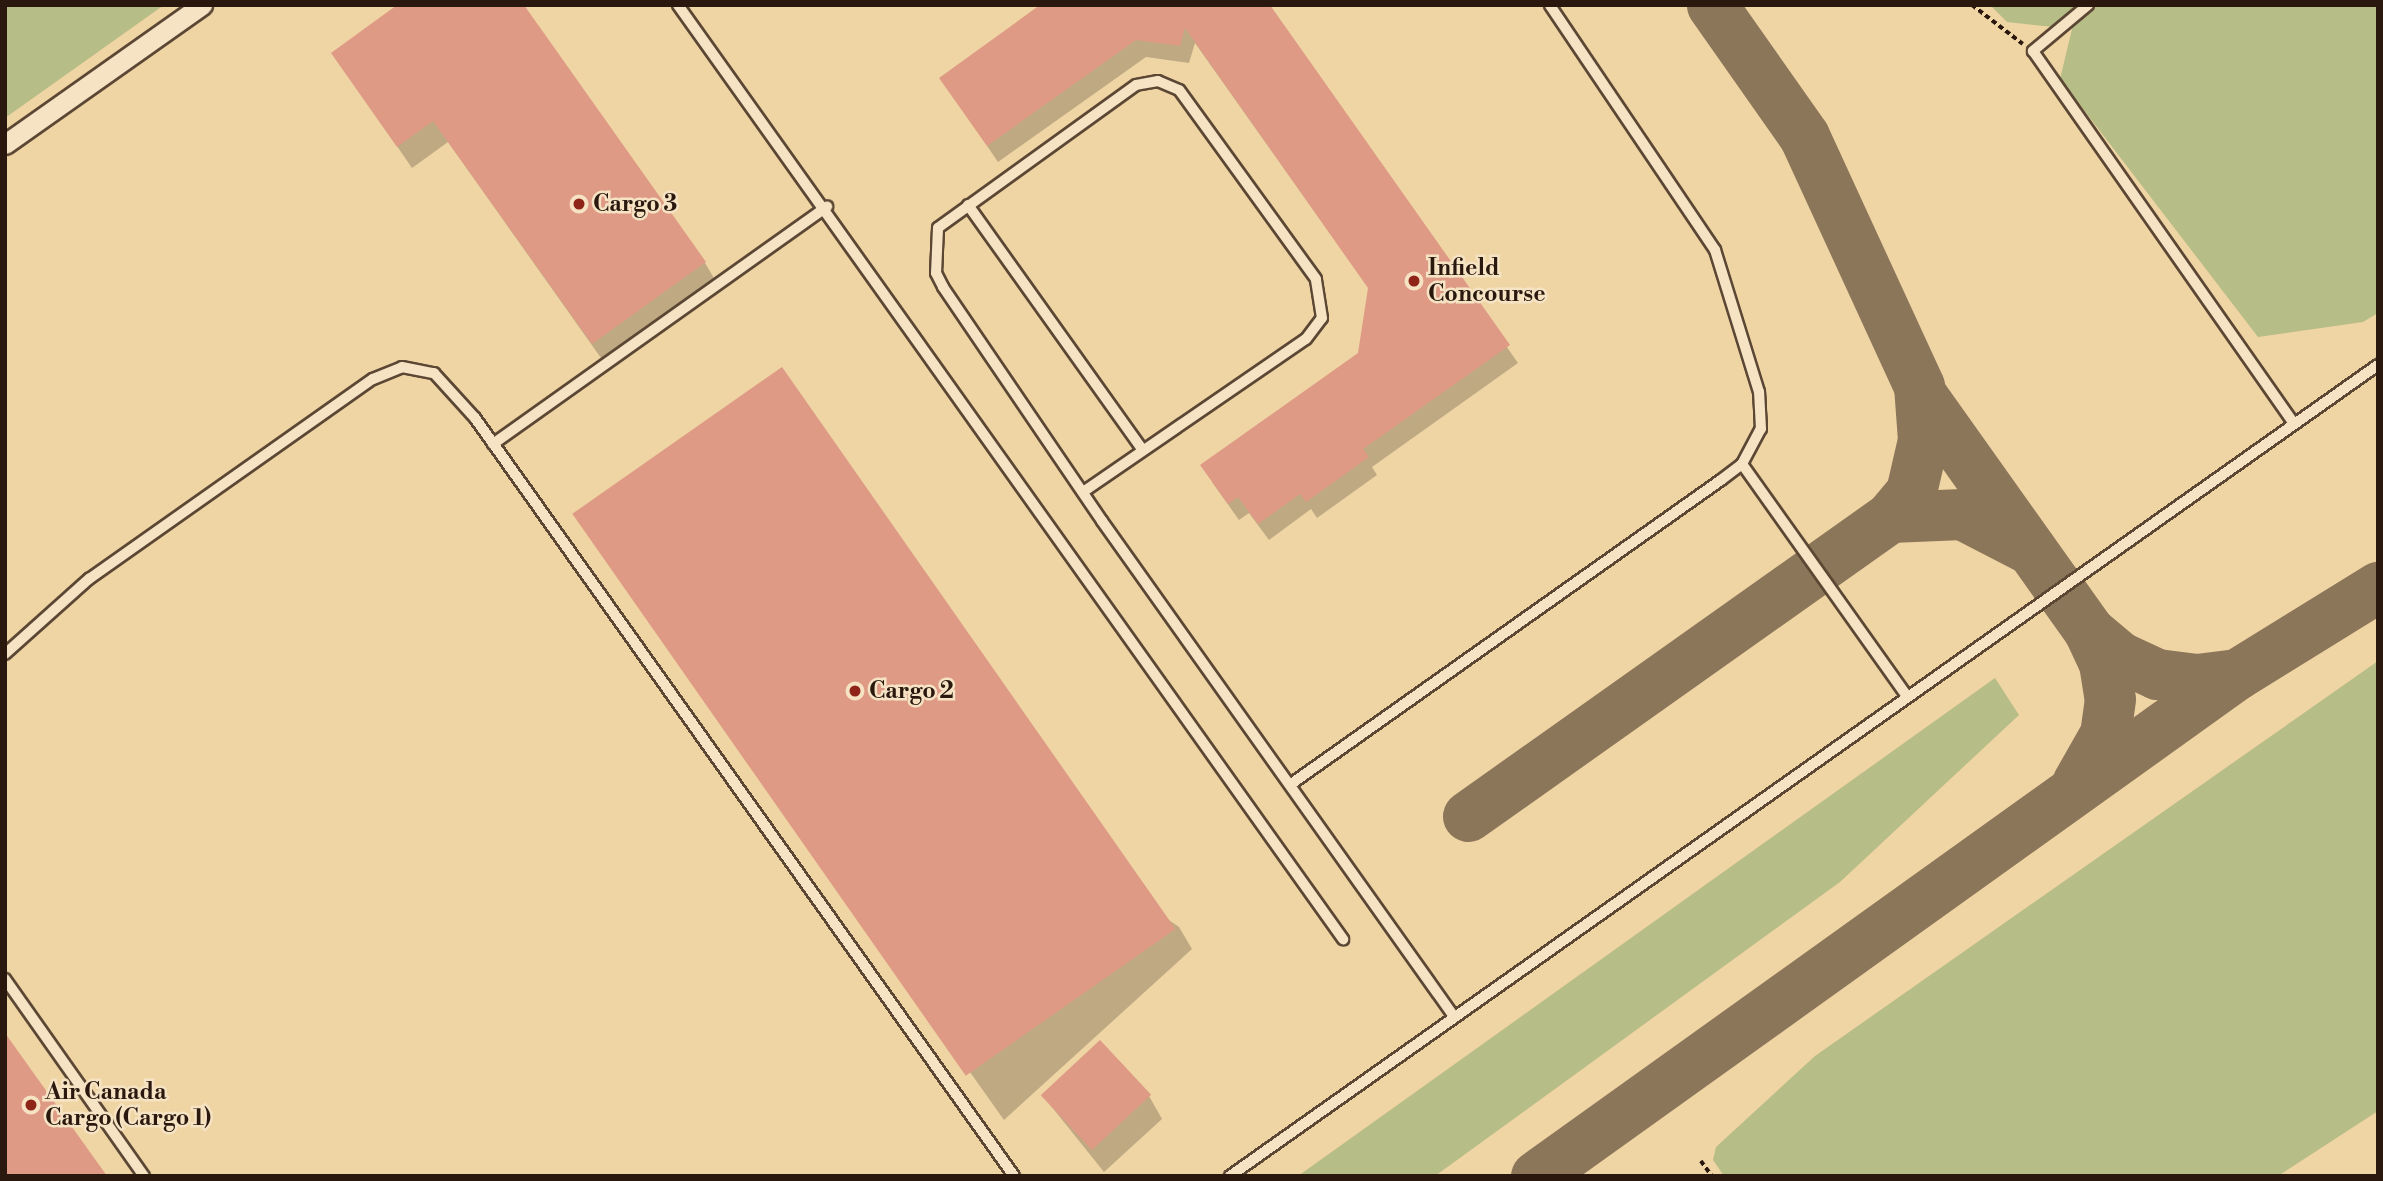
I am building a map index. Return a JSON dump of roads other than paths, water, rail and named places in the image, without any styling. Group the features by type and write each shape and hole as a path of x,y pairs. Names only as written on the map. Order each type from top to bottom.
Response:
{"street":[{"path":"5,144 202,5"}],"lane":[{"path":"678,5 827,207 1343,939"},
{"path":"1291,784 1742,464 1763,410 1715,250 1550,5"},
{"path":"2088,5 2033,51 2294,424"},
{"path":"1083,492 1316,330 1324,304 1316,279 1179,90 1158,81 1136,85 938,228 936,273 1083,492 1453,1015"},
{"path":"968,205 1143,450"},
{"path":"494,444 827,207"},
{"path":"1230,1176 1453,1015 2378,365"},
{"path":"5,654 89,579 391,369 423,369 442,379 494,444 1013,1175"},
{"path":"1742,464 1906,695"},
{"path":"5,979 144,1176"}],"place":[{"name":"Cargo 3","path":"579,204"},
{"name":"Infield Concourse","path":"1414,281"},
{"name":"Cargo 2","path":"855,691"},
{"name":"Air Canada Cargo (Cargo 1)","path":"31,1105"}]}
